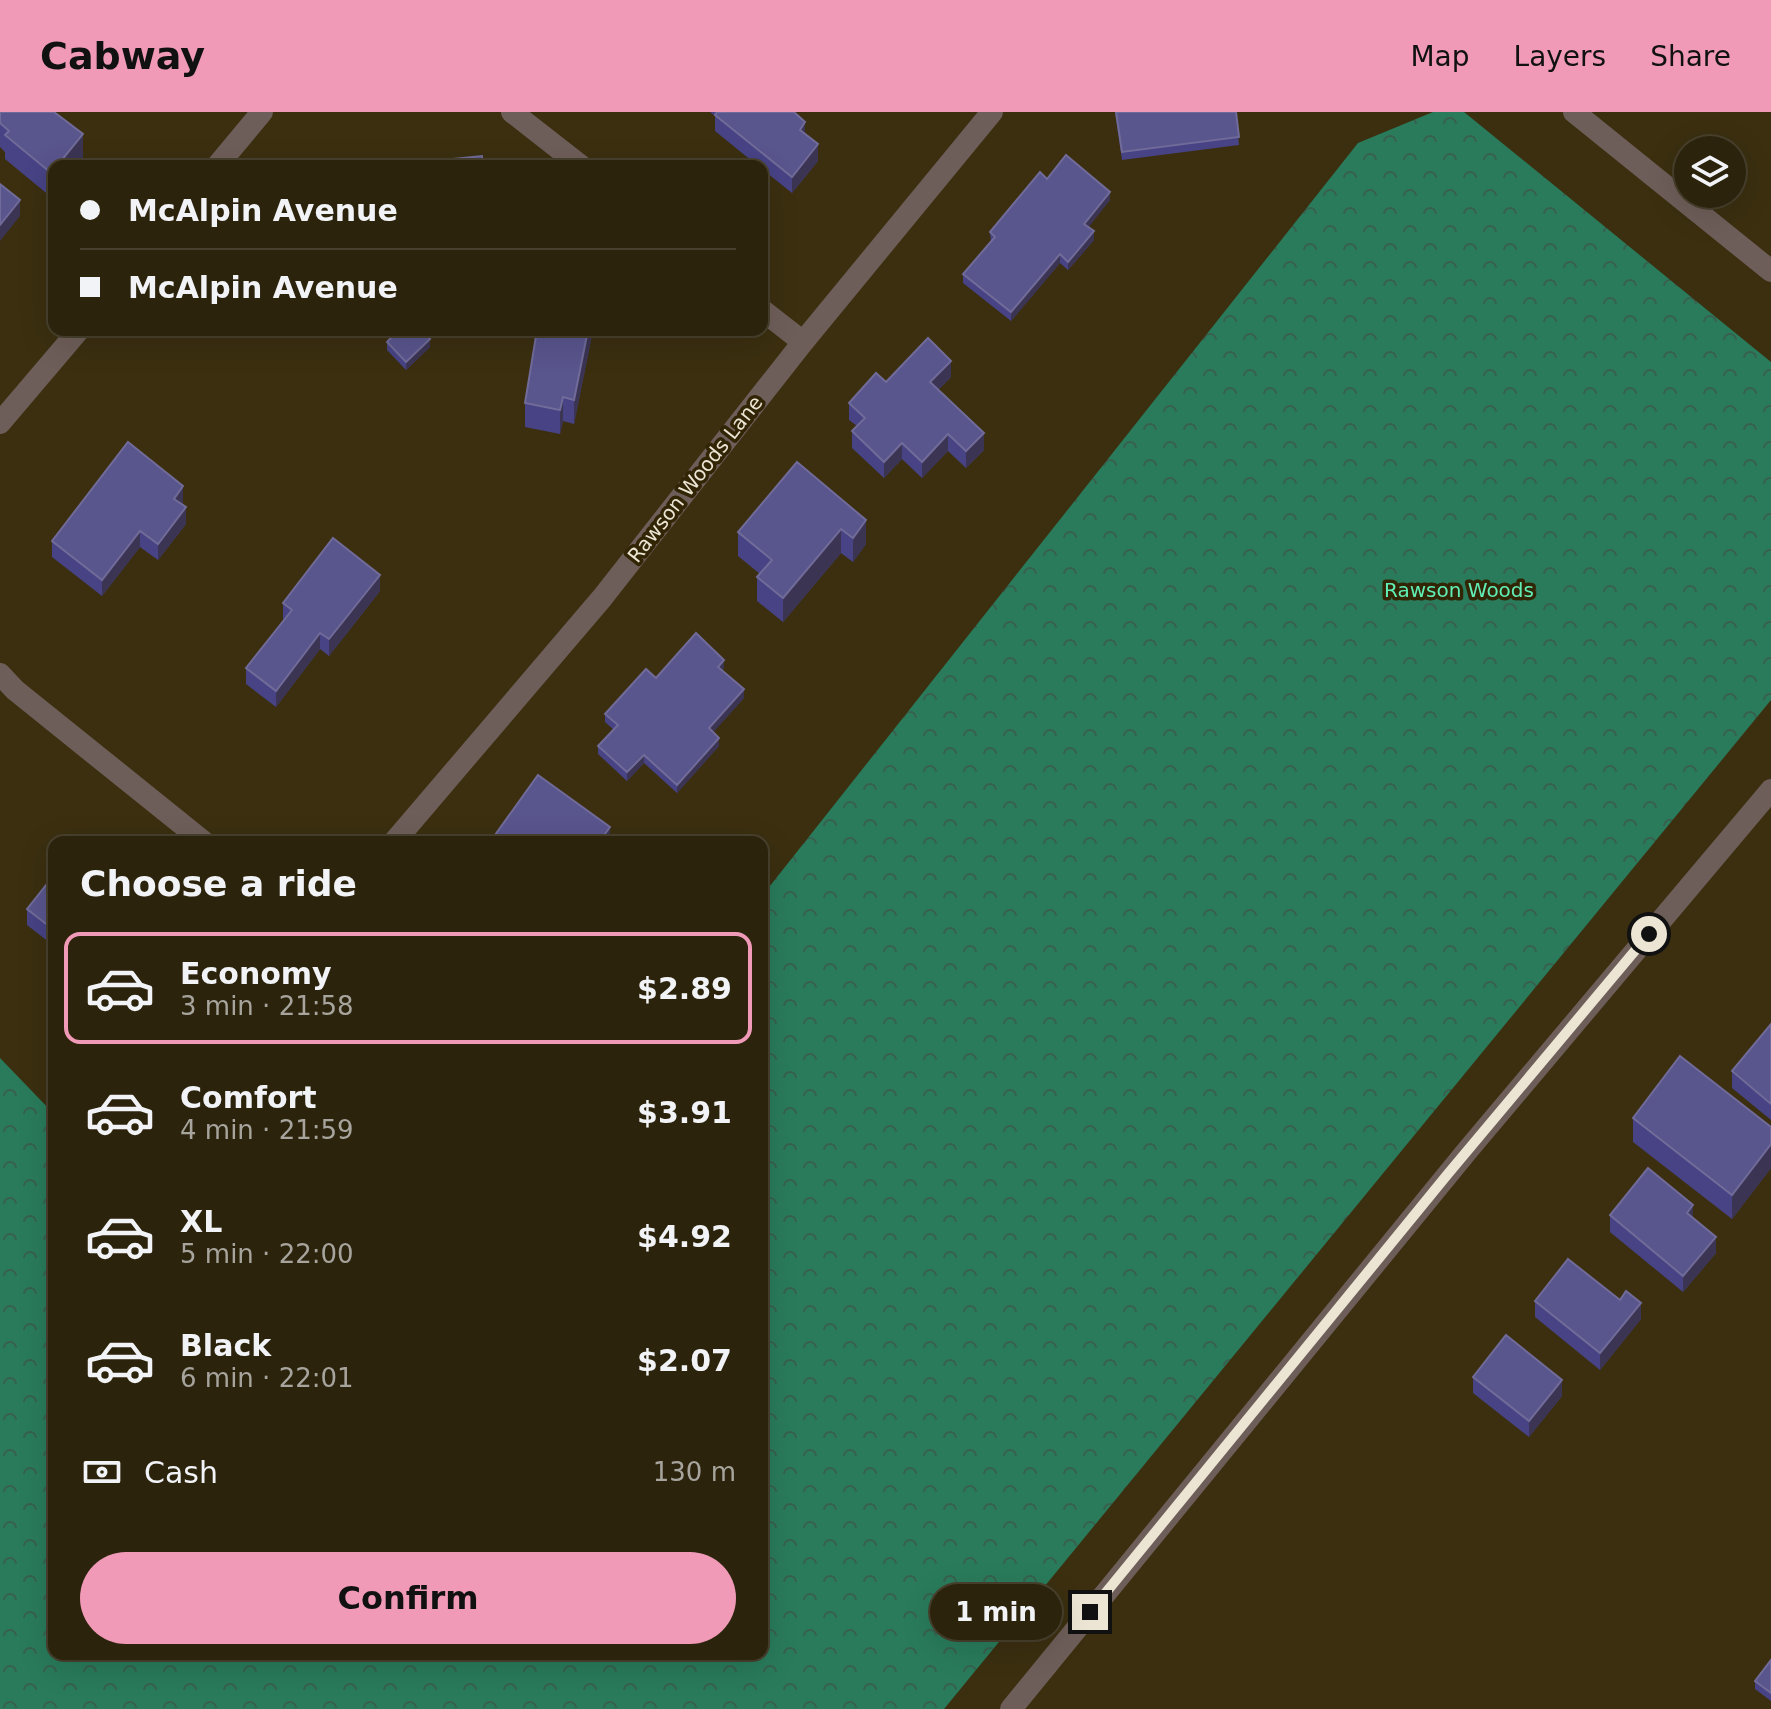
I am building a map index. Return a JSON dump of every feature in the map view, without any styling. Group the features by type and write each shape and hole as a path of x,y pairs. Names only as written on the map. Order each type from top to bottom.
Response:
{"street":[{"path":"222,160 262,112"},
{"path":"512,112 573,160"},
{"name":"Rawson Woods Lane","path":"399,836 602,598 803,342 992,112"},
{"path":"1574,112 1771,271"},
{"path":"768,315 803,342"},
{"path":"0,423 74,336"},
{"path":"0,674 15,690 197,836"},
{"path":"1011,1709 1467,1151 1771,790"}],"green space":[{"name":"Rawson Woods","path":"1433,112 1464,112 1771,362 1771,700 944,1709 0,1709 0,1058 48,1108 48,1660 768,1660 768,888 1358,143"}],"building":[{"path":"0,112 54,112 83,134 62,160 48,160 48,171 5,135 9,131 0,123"},
{"path":"717,112 794,112 805,122 800,130 818,144 792,177 715,115"},
{"path":"1116,112 1236,112 1239,137 1122,152"},
{"path":"1066,155 1110,192 1084,224 1094,231 1068,262 1060,254 1011,312 963,274 995,237 990,232 1040,172 1047,179"},
{"path":"482,156 482,160 442,160"},
{"path":"0,184 20,200 0,225"},
{"path":"392,336 427,336 430,339 406,362 387,342"},
{"path":"536,336 587,336 574,400 563,397 560,410 525,403"},
{"path":"928,338 951,361 930,382 984,433 966,451 948,434 922,462 902,443 884,462 852,431 865,418 849,403 876,373 886,382"},
{"path":"128,442 183,486 174,499 186,507 158,544 140,531 102,580 52,541"},
{"path":"797,462 866,520 853,538 841,529 783,598 757,577 772,560 738,532"},
{"path":"333,538 380,575 329,639 320,633 276,691 246,668 292,610 283,603"},
{"path":"696,633 724,660 718,667 744,689 709,728 719,738 677,785 644,755 627,772 598,746 618,725 605,714 646,669 656,678"},
{"path":"538,775 610,827 603,836 494,836"},
{"path":"48,883 48,925 27,909"},
{"path":"1771,1024 1771,1104 1732,1071"},
{"path":"1680,1056 1771,1127 1771,1144 1732,1195 1633,1118"},
{"path":"1648,1168 1693,1205 1687,1213 1716,1237 1683,1276 1610,1215"},
{"path":"1568,1259 1620,1300 1626,1291 1641,1303 1600,1353 1535,1301"},
{"path":"1506,1335 1562,1380 1529,1421 1473,1377"},
{"path":"1771,1660 1771,1693 1755,1681"}],"route":[{"path":"1090,1612 1447,1175 1649,934"}]}
